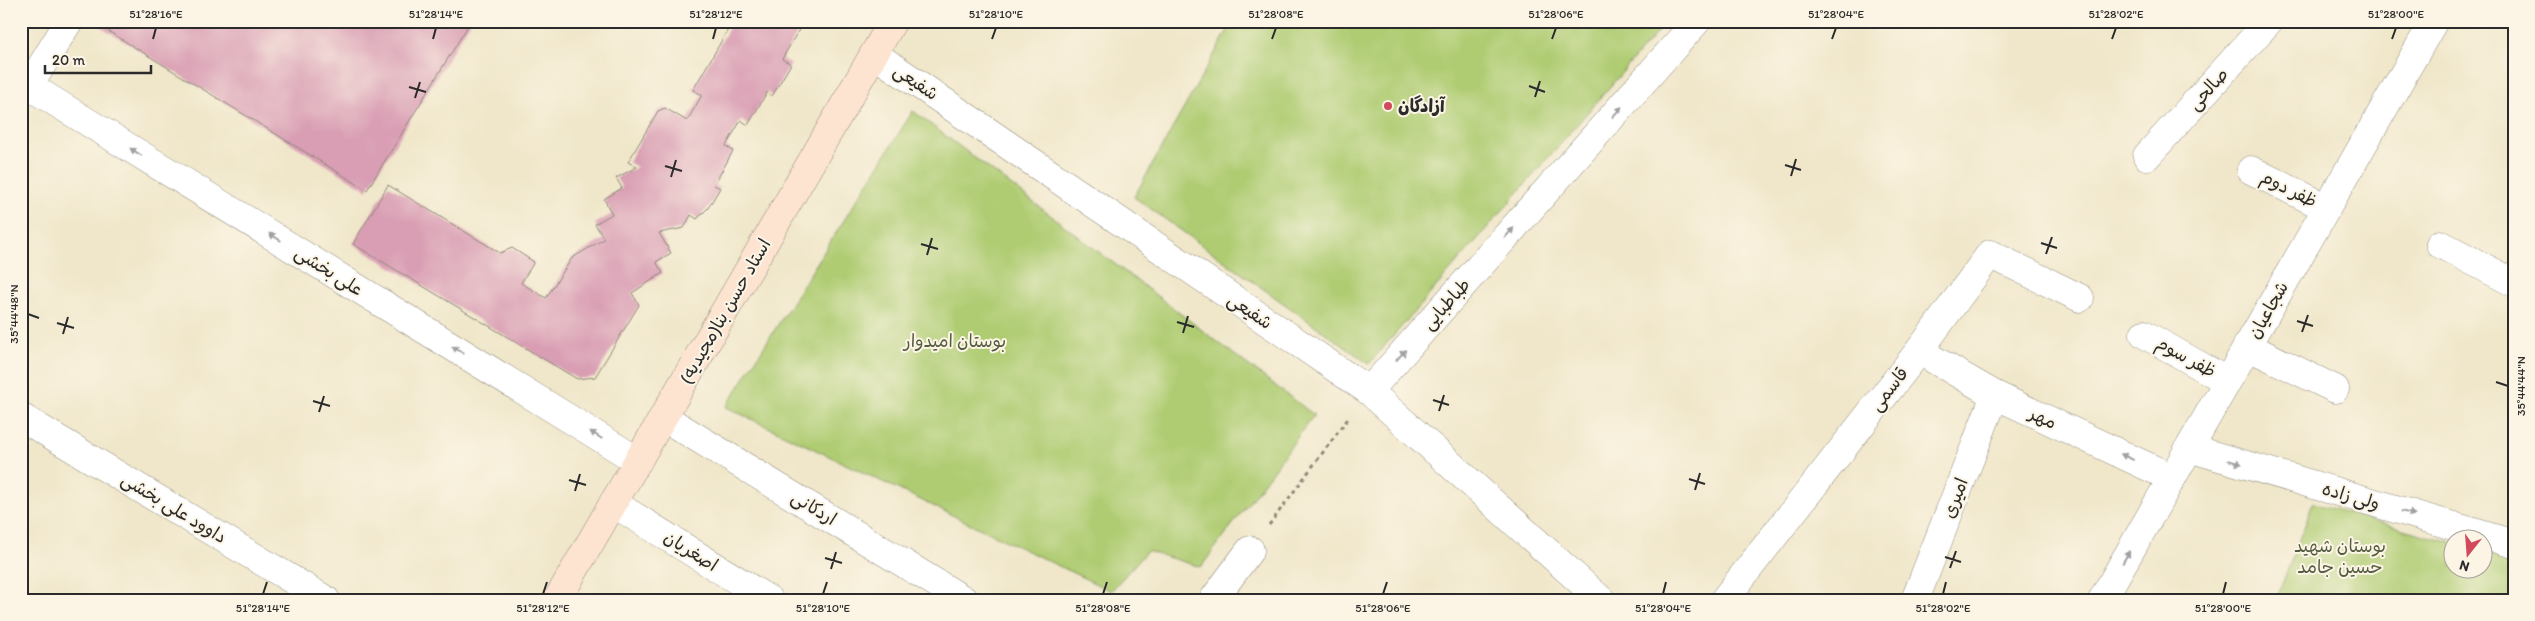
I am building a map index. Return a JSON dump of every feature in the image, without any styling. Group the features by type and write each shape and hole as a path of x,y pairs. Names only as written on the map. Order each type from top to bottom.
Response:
{"main road":[{"name":"استاد حسن بنا(مجیدیه)","path":"557,600 893,21"}],"street":[{"path":"25,84 69,21"},
{"name":"طباطبایی","path":"1369,391 1697,21"},
{"name":"صالحی","path":"2147,156 2269,21"},
{"name":"شجاعیان","path":"2102,600 2434,21"},
{"name":"شفیعی","path":"874,54 1369,391 1601,600"},
{"name":"علی بخشی","path":"25,84 638,461"},
{"name":"ظفر دوم","path":"2250,170 2326,208"},
{"path":"2440,244 2513,281"},
{"name":"قاسمی","path":"1724,600 1919,351 1990,254 2080,298"},
{"name":"ظفر سوم","path":"2144,334 2228,381"},
{"path":"2247,346 2335,389"},
{"name":"مهر","path":"1919,351 1995,395 2172,478"},
{"name":"امیری","path":"1915,600 1995,395"},
{"name":"داوود علی بخشی","path":"21,417 326,600"},
{"name":"اردکانی","path":"663,417 964,600"},
{"name":"ولی زاده","path":"2189,448 2514,544"},
{"name":"اصغریان","path":"613,503 769,600"},
{"path":"1213,600 1250,550"}],"path":[{"path":"1250,550 1369,391"}],"green space":[{"name":"آزادگان","path":"1233,21 1667,21 1369,364 1134,197"},
{"name":"بوستان امیدوار","path":"913,111 1314,415 1201,567 1147,551 1111,591 726,407"},
{"name":"بوستان شهید حسین جامد","path":"2313,503 2442,540 2442,578 2492,578 2492,554 2514,560 2514,600 2276,600"}],"building":[{"path":"96,21 471,21 367,190 95,23"},
{"path":"733,21 804,21 782,59 791,64 772,96 767,92 748,125 741,120 726,146 733,151 714,185 720,188 708,208 697,219 691,215 684,228 659,233 671,253 656,262 663,273 632,293 639,305 595,377 577,379 353,244 388,185 500,253 512,248 534,262 521,283 546,298 572,258 604,239 595,224 612,214 604,199 622,188 616,178 637,167 628,162 658,111 665,108 687,121 702,95 693,90"}],"place":[{"name":"آزادگان","path":"1388,106"}]}
